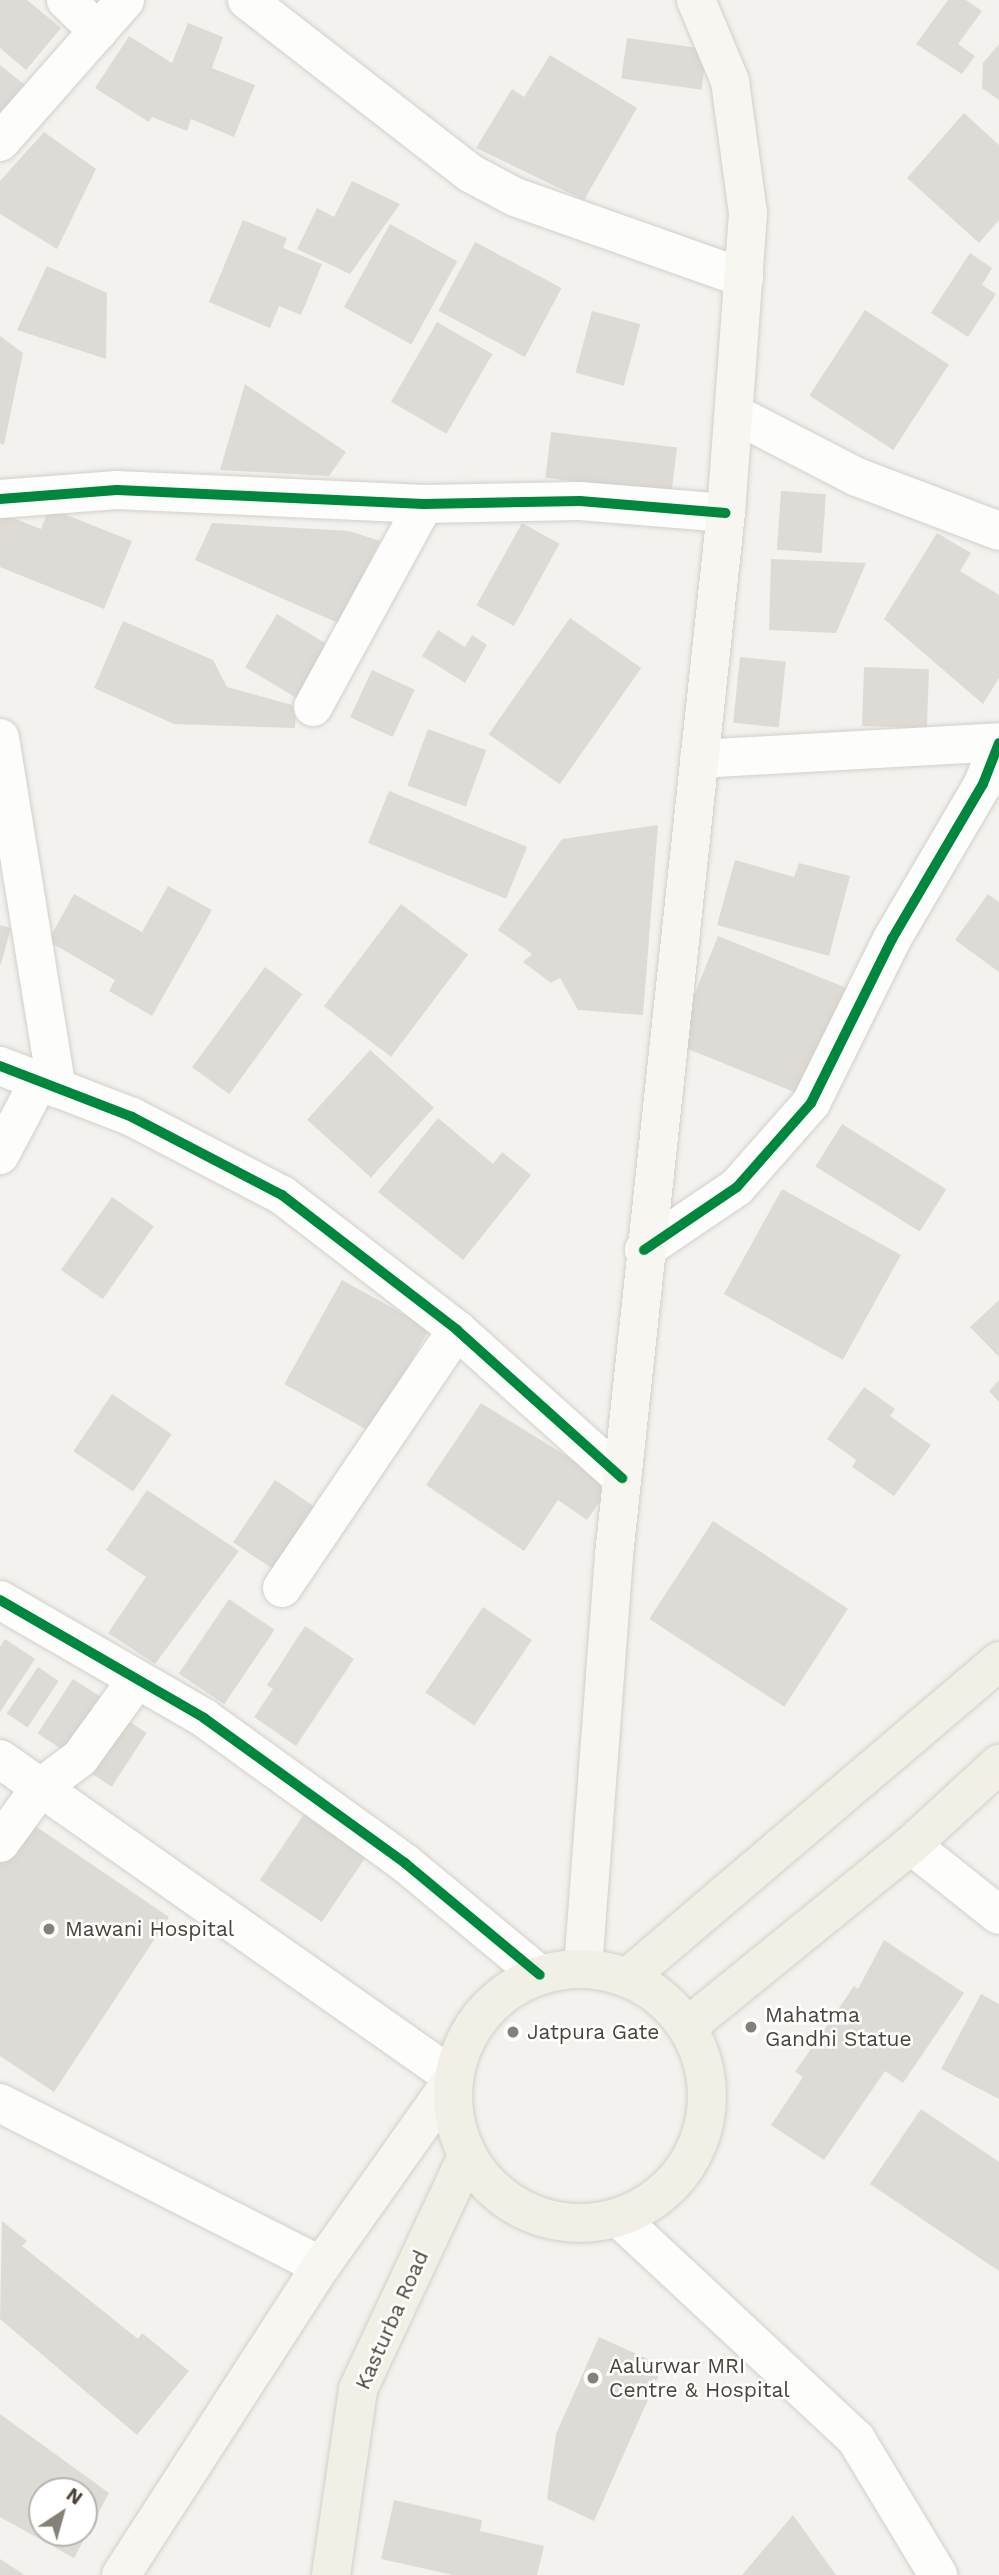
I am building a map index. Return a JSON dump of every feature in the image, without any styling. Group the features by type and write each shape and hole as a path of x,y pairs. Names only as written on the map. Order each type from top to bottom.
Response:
{"main road":[{"path":"583,1968 622,1478 644,1250 736,414 748,213 730,81 696,0"},
{"path":"627,1978 999,1661"},
{"path":"687,2027 911,1845 999,1764"},
{"path":"121,2575 321,2266 454,2078 471,2028 501,1995 540,1975 583,1968 627,1978 661,1997 687,2027 703,2063 707,2101 700,2139 682,2173 654,2200 619,2218 575,2223 532,2214 495,2190 467,2155 453,2113 454,2078"},
{"name":"Kasturba Road","path":"331,2575 358,2389 467,2155"}],"street":[{"path":"66,0 98,31"},
{"path":"0,142 125,0"},
{"path":"247,0 470,173 515,197 744,278"},
{"path":"736,414 857,477 999,531"},
{"path":"0,499 117,490 424,504 580,501 726,513"},
{"path":"313,707 424,504"},
{"path":"0,738 48,1085 0,1155"},
{"path":"644,1250 737,1188 811,1103 892,939 983,784 999,742 699,760"},
{"path":"0,1066 132,1117 282,1195 457,1330 622,1478"},
{"path":"282,1588 457,1330"},
{"path":"0,1600 135,1682 204,1718 405,1863 540,1975"},
{"path":"0,1843 40,1788 80,1758 135,1682"},
{"path":"0,1759 454,2078"},
{"path":"911,1845 999,1915"},
{"path":"0,2103 321,2266"},
{"path":"619,2218 856,2439 938,2575"}],"building":[{"path":"0,0 27,0 61,28 26,70 0,48"},
{"path":"948,0 966,0 982,11 958,44 975,56 962,74 916,44"},
{"path":"188,23 223,37 212,68 255,85 234,137 191,119 187,131 152,117 149,122 95,88 129,36 172,63"},
{"path":"627,38 707,49 702,90 621,79"},
{"path":"999,44 999,100 982,88 983,63"},
{"path":"550,55 637,108 584,200 476,148 512,89 524,97"},
{"path":"0,65 25,85 0,118"},
{"path":"964,113 999,145 999,220 979,243 907,178"},
{"path":"44,132 96,169 57,249 0,214 0,181"},
{"path":"352,181 400,204 350,274 297,249 317,208 334,217"},
{"path":"243,220 287,238 283,248 322,264 301,315 279,306 270,328 209,302"},
{"path":"390,224 457,261 411,344 344,307"},
{"path":"475,242 562,288 525,357 438,311"},
{"path":"970,253 992,268 982,285 996,294 968,337 931,313"},
{"path":"47,266 107,293 106,359 17,330"},
{"path":"865,310 949,364 893,450 809,396"},
{"path":"592,311 640,324 624,386 575,373"},
{"path":"437,322 492,354 446,434 391,402"},
{"path":"0,336 23,353 4,445 0,443"},
{"path":"245,384 346,452 329,476 220,470"},
{"path":"551,432 677,447 671,493 545,478"},
{"path":"781,491 826,494 822,553 777,550"},
{"path":"49,508 132,541 104,609 0,567 0,513 41,529"},
{"path":"212,523 349,531 380,541 338,623 195,560"},
{"path":"522,523 560,544 514,626 476,605"},
{"path":"937,533 971,553 960,571 999,595 999,678 983,704 884,619"},
{"path":"771,559 866,563 836,633 769,630"},
{"path":"277,614 331,646 299,700 245,667"},
{"path":"570,618 641,668 560,784 489,734"},
{"path":"123,621 213,660 227,687 296,706 295,728 174,724 94,688"},
{"path":"438,630 465,647 472,635 487,645 465,683 422,656"},
{"path":"740,657 786,662 779,727 733,723"},
{"path":"864,667 929,669 927,728 862,726"},
{"path":"372,670 415,690 393,737 350,717"},
{"path":"428,729 486,750 466,807 407,785"},
{"path":"389,791 527,847 506,899 368,843"},
{"path":"658,825 643,1015 578,1010 560,978 551,983 523,962 532,954 498,930 562,839"},
{"path":"735,860 794,877 799,863 850,876 829,956 717,925"},
{"path":"168,886 212,910 152,1016 109,991 115,980 48,941 74,894 142,932"},
{"path":"988,894 999,902 999,972 955,940"},
{"path":"401,904 468,955 391,1057 324,1006"},
{"path":"0,925 11,928 1,964 0,964"},
{"path":"718,936 848,988 804,1096 675,1044"},
{"path":"265,967 302,994 229,1094 192,1067"},
{"path":"370,1050 434,1108 371,1177 307,1120"},
{"path":"438,1118 493,1164 502,1152 531,1175 463,1260 378,1192"},
{"path":"842,1124 946,1189 920,1232 816,1166"},
{"path":"782,1189 901,1255 843,1360 724,1294"},
{"path":"112,1197 154,1226 103,1299 61,1270"},
{"path":"342,1280 429,1328 372,1433 284,1384"},
{"path":"999,1300 999,1357 970,1327"},
{"path":"999,1380 999,1402 989,1391"},
{"path":"864,1387 895,1409 890,1416 931,1445 894,1496 852,1467 856,1460 827,1439"},
{"path":"112,1394 172,1434 133,1491 73,1451"},
{"path":"481,1403 612,1484 587,1520 558,1500 524,1551 426,1485"},
{"path":"275,1480 326,1515 284,1577 233,1542"},
{"path":"147,1490 239,1551 155,1664 108,1633 146,1577 106,1550"},
{"path":"713,1521 848,1609 784,1707 649,1619"},
{"path":"229,1599 275,1630 224,1704 179,1674"},
{"path":"483,1607 532,1640 474,1725 425,1692"},
{"path":"305,1626 354,1659 296,1746 254,1717 273,1689 267,1685"},
{"path":"5,1639 35,1659 0,1712 0,1647"},
{"path":"38,1667 59,1681 27,1727 7,1713"},
{"path":"73,1679 107,1701 71,1755 38,1734"},
{"path":"119,1715 147,1733 112,1787 84,1769"},
{"path":"305,1813 367,1855 322,1922 260,1880"},
{"path":"28,1821 169,1917 54,2092 0,2056 0,1862"},
{"path":"884,1940 964,1993 903,2083 885,2071 824,2160 771,2125 803,2077 795,2072 854,1986 858,1989"},
{"path":"981,1994 999,2004 999,2099 941,2069"},
{"path":"921,2109 999,2162 999,2271 870,2184"},
{"path":"2,2221 27,2241 22,2246 138,2339 142,2333 189,2371 137,2435 0,2319"},
{"path":"599,2337 663,2366 594,2521 547,2499 556,2434"},
{"path":"0,2414 87,2477 28,2477 28,2533 0,2517"},
{"path":"98,2485 109,2493 98,2513"},
{"path":"394,2500 482,2520 480,2531 544,2546 537,2575 453,2575 381,2559"},
{"path":"793,2515 836,2575 742,2575"},
{"path":"54,2547 80,2547 74,2558"},
{"path":"0,2559 25,2575 0,2575"}],"cycle path":[{"path":"0,499 117,490 424,504 580,501 726,513"},
{"path":"644,1250 737,1187 811,1103 892,939 983,784 999,743"},
{"path":"0,1066 132,1117 282,1195 457,1330 622,1478"},
{"path":"0,1600 204,1718 405,1863 540,1975"}],"place":[{"name":"Mawani Hospital","path":"49,1929"},
{"name":"Mahatma Gandhi Statue","path":"751,2027"},
{"name":"Jatpura Gate","path":"513,2032"},
{"name":"Aalurwar MRI Centre & Hospital","path":"593,2378"}]}
